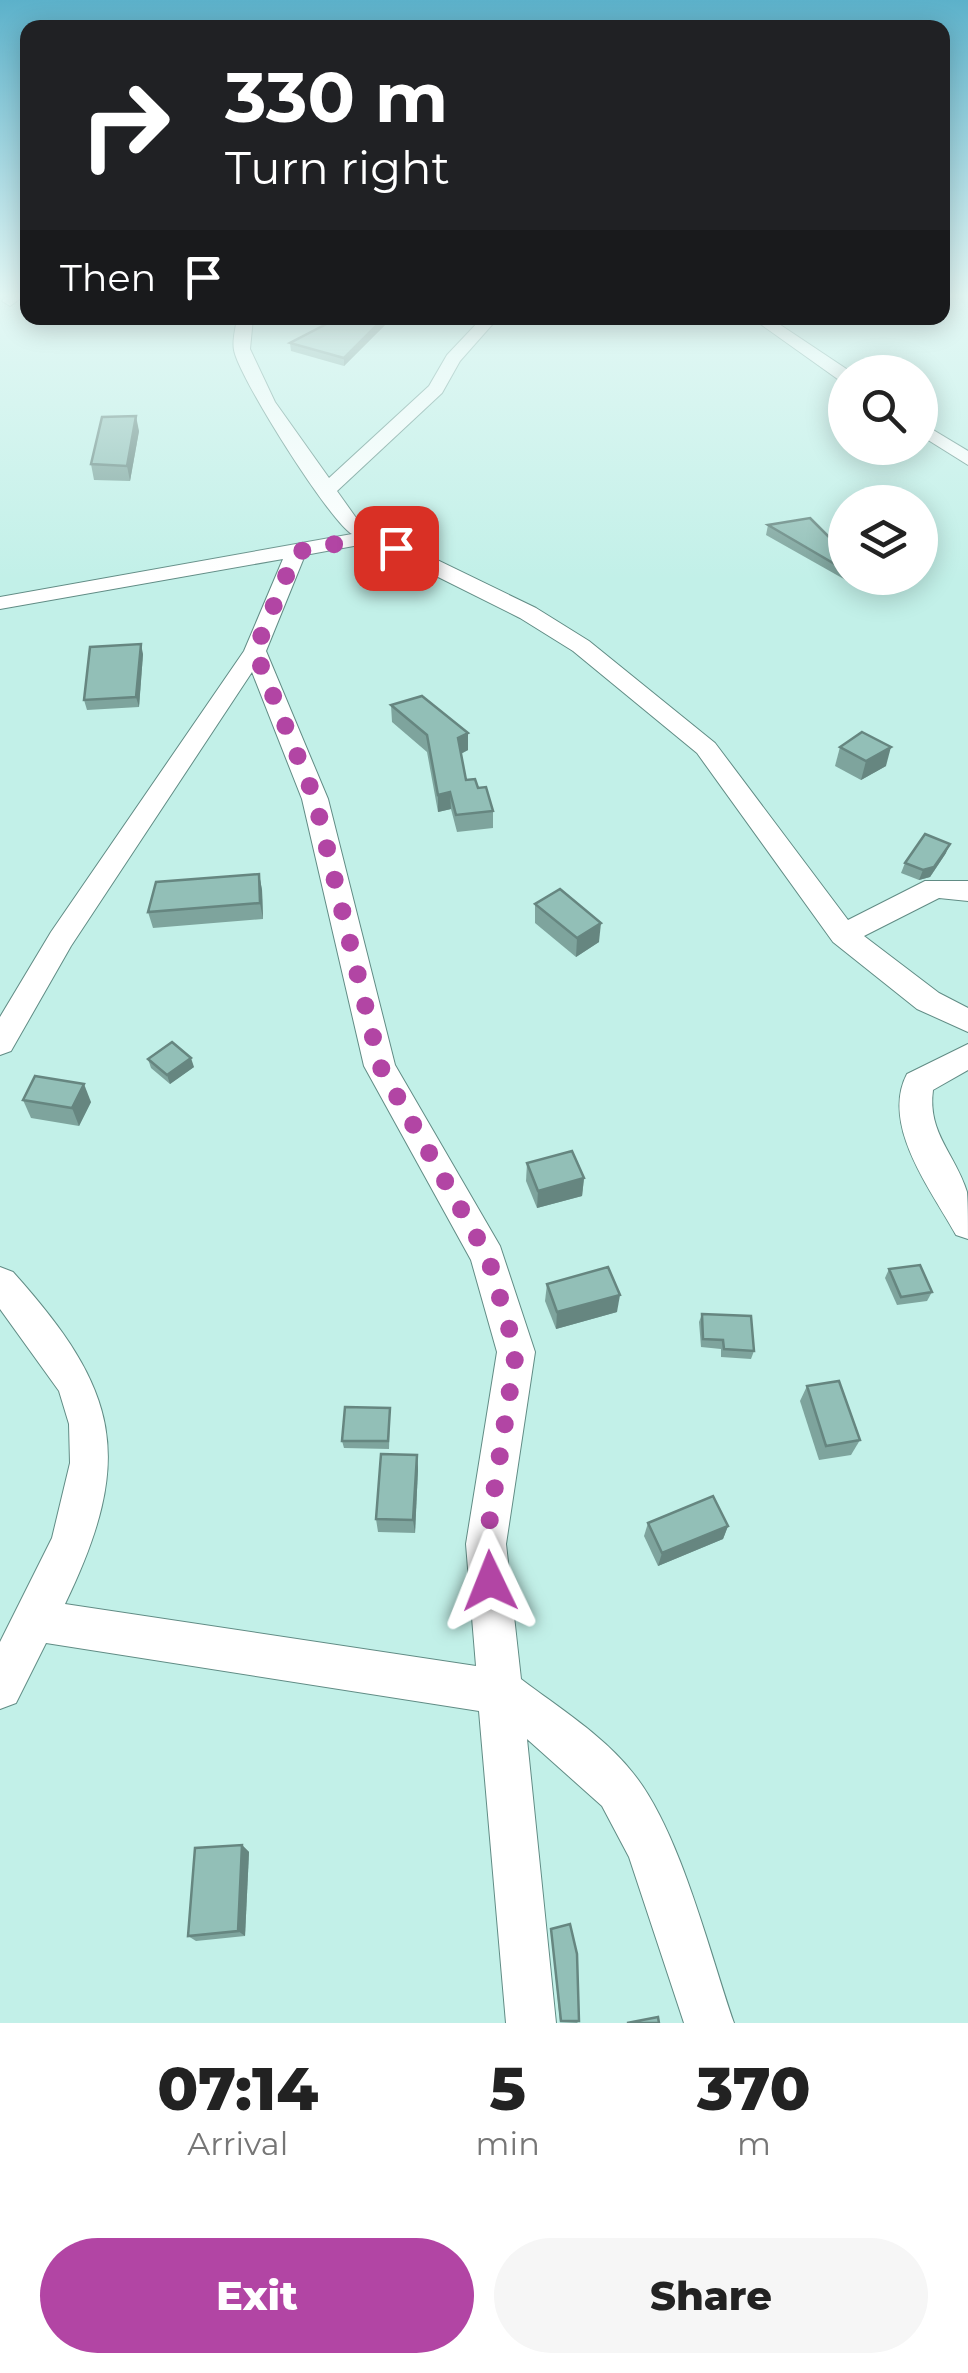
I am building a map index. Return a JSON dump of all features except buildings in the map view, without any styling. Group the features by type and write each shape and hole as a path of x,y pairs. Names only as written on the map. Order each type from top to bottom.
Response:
{"street":[{"path":"260,389 352,526 528,613 581,646 706,748 844,935 928,1001 968,1020"},
{"path":"326,491 434,389"},
{"path":"938,439 968,460"},
{"path":"0,603 110,580 369,537"},
{"path":"0,1043 60,939 255,651 296,552"},
{"path":"255,651 315,799 380,1066 488,1257 516,1352 486,1544 531,2023"},
{"path":"844,935 935,888 968,891"},
{"path":"968,1056 918,1083 913,1098 915,1120 968,1224"},
{"path":"0,1283 48,1340 78,1387 92,1433 84,1501 0,1686"},
{"path":"32,1620 501,1692 572,1744 618,1790 649,1847 709,2023"}],"route":[{"path":"396,548 369,537 296,552 255,651 315,799 380,1066 488,1257 516,1352 486,1544 490,1581"}]}
